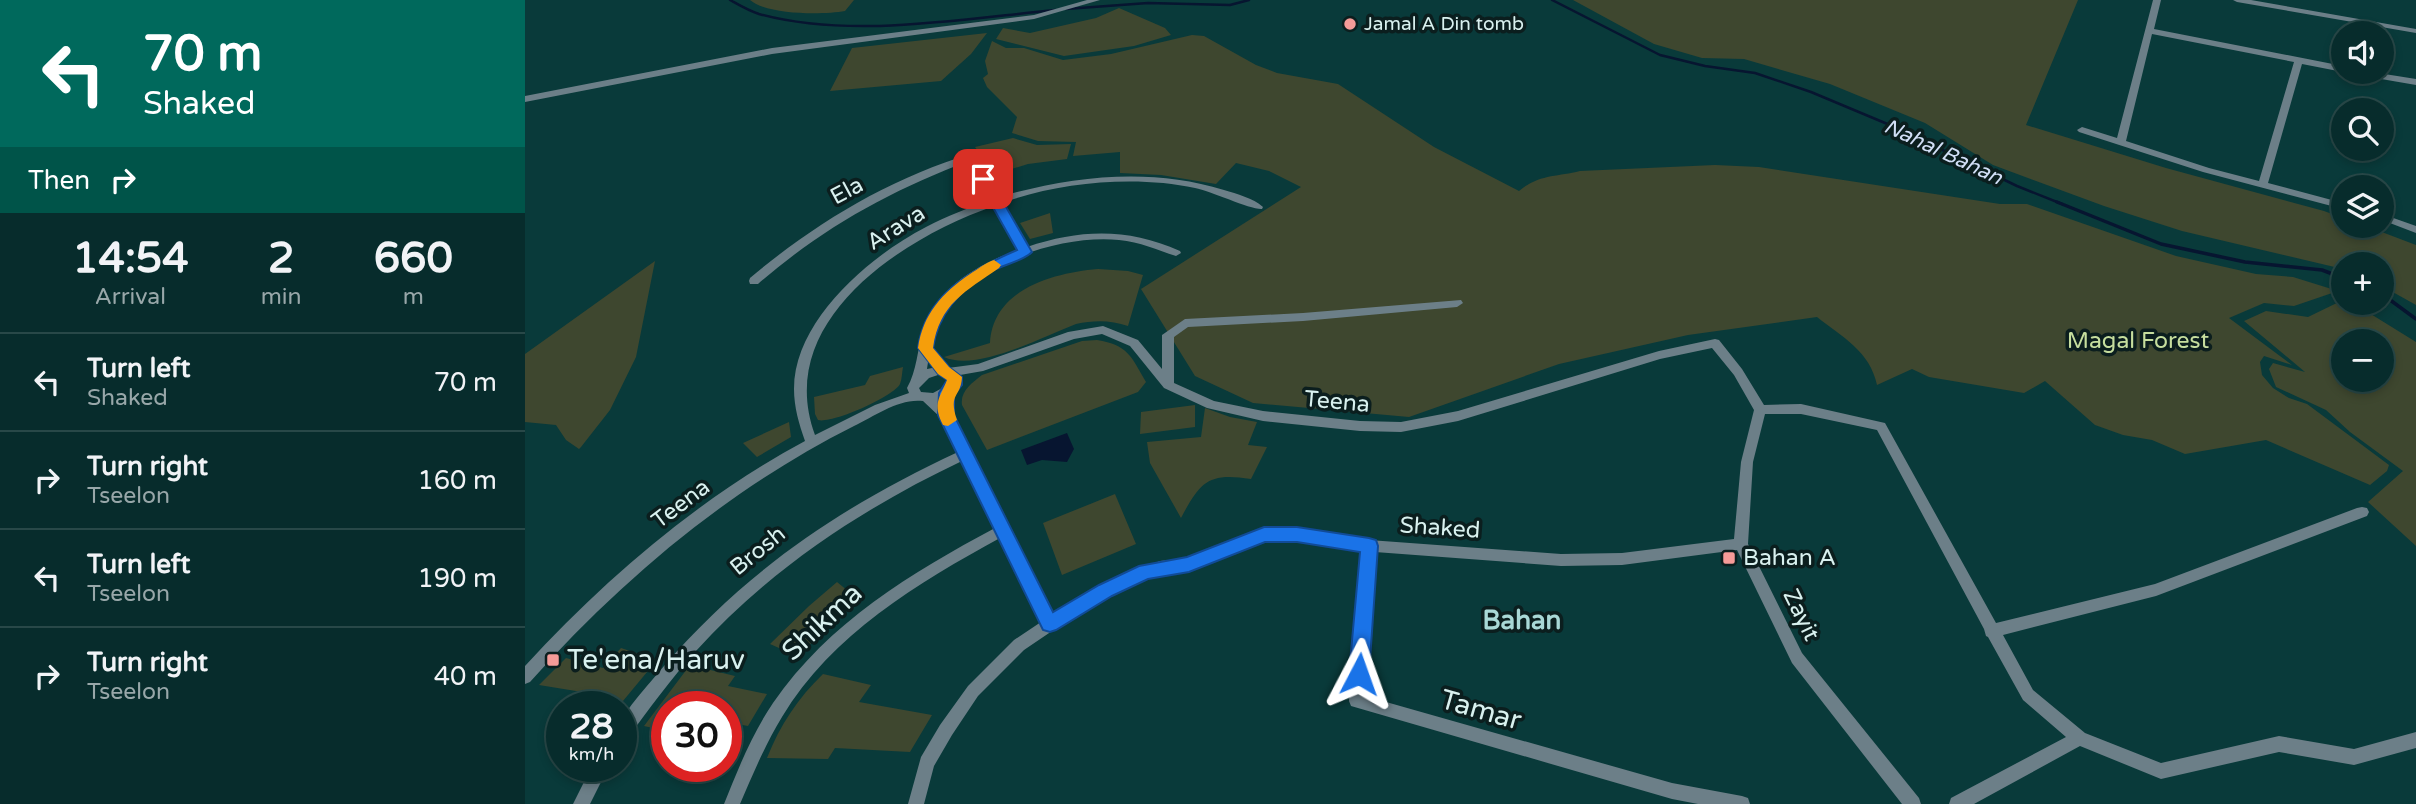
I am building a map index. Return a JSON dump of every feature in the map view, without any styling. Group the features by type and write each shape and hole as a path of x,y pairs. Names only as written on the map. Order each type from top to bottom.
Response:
{"street":[{"path":"525,99 772,51 1034,17 1096,0"},
{"path":"2121,143 2157,0"},
{"path":"2237,0 2416,31"},
{"path":"2149,31 2331,67"},
{"path":"2263,185 2299,61"},
{"path":"2394,78 2416,82"},
{"path":"2082,130 2331,203"},
{"name":"Ela","path":"754,281 793,247 840,216 915,179 971,158 996,201"},
{"name":"Arava","path":"812,443 801,414 800,374 804,357 823,320 855,283 902,244 996,201 1070,183 1146,179 1206,187 1258,207"},
{"path":"996,201 1025,252"},
{"path":"2394,222 2416,230"},
{"path":"1050,624 946,415 919,390 928,330 934,317 955,291 987,268 1025,252 1078,239 1115,236 1146,241 1176,253"},
{"path":"1168,385 1168,335 1185,323 1303,317 1457,303"},
{"name":"Teena","path":"525,677 594,605 675,534 754,477 812,443 919,390 950,389 979,369 1072,335 1103,330 1134,342 1168,385 1197,400 1244,413 1360,426 1401,427 1458,416 1659,355 1715,343"},
{"path":"1715,343 1738,372 1760,410 1747,462 1741,544"},
{"path":"926,348 946,371 955,377 946,415"},
{"name":"Teena","path":"919,390 931,372 979,369"},
{"path":"1760,410 1801,408 1881,426 2028,695 2079,737 2161,771 2279,744 2354,757 2416,740"},
{"name":"Brosh","path":"637,714 687,650 720,615 774,566 809,539 885,492 965,454"},
{"path":"1991,631 2155,590 2362,512"},
{"name":"Shikma","path":"732,804 771,717 808,667 835,639 916,578 1003,530"},
{"name":"Shaked","path":"916,804 927,763 973,691 1011,652 1050,624 1105,591 1145,572 1189,564 1264,535 1297,534 1369,546 1594,560 1741,544"},
{"name":"Zayit","path":"1741,544 1797,658 1913,804"},
{"name":"Tamar","path":"1369,546 1357,701 1672,797 1742,804"},
{"path":"1957,804 2079,737"},
{"path":"581,804 593,782"}],"green space":[{"path":"750,0 854,0 845,11 809,13 769,9"},
{"path":"1573,0 2078,0 2026,125 2166,168 2331,214 2331,238 2394,237 2416,245 2416,305 2394,293 2394,252 2331,252 2331,266 2182,231 2104,206 1993,165 1925,123 1830,84 1744,59 1702,58 1654,44"},
{"path":"1119,8 1165,28 1171,35 1134,46 1064,56 996,39 1003,28 1030,33 1096,18"},
{"path":"987,33 971,54 941,81 830,91 852,48"},
{"name":"Magal Forest","path":"1192,35 1204,36 1256,65 1277,73 1338,84 1434,147 1519,191 1541,179 1580,171 1715,165 1759,167 2000,204 2027,204 2176,256 2256,274 2293,277 2331,289 2331,293 2294,306 2264,303 2229,318 2292,365 2264,356 2260,362 2262,375 2273,388 2289,398 2307,404 2389,465 2387,471 2370,485 2266,440 2185,454 2152,440 2123,435 2095,425 2045,381 2024,393 1929,377 1912,369 1877,385 1862,354 1817,317 1688,335 1559,364 1409,417 1253,403 1195,376 1141,289 1301,187 1269,171 1236,163 1216,184 1161,175 1120,173 1120,152 1073,156 1076,142 1038,141 1012,133 1017,117 987,87 983,78 988,74 985,61 992,41 1006,48 1024,48 1063,60 1111,54"},
{"path":"1013,138 1037,145 1071,144 1067,159 1028,164 995,174 975,147"},
{"path":"1050,213 1053,233 1030,239 1020,223"},
{"path":"655,261 636,357 610,410 581,447 579,449 566,440 556,425 525,422 525,354"},
{"path":"1098,269 1143,275 1128,326 1096,321 1076,324 991,357 958,360 944,357 990,343 994,324 1002,309 1028,287 1063,275"},
{"path":"2331,306 2331,315 2372,315 2416,342 2416,546 2368,502 2403,471 2350,432 2326,410 2276,387 2269,369 2273,363 2305,372 2244,321 2266,311 2308,317"},
{"path":"1097,340 1116,345 1132,359 1146,382 1138,392 987,450 962,405 965,391 971,384 982,375 1082,341"},
{"path":"903,367 900,384 886,396 848,414 818,420 814,397 865,385 870,376"},
{"path":"1195,405 1195,427 1140,434 1141,412"},
{"path":"1205,408 1230,417 1257,422 1248,445 1267,447 1251,479 1225,477 1207,482 1194,496 1181,518 1150,463 1147,442 1201,437"},
{"path":"789,422 791,437 757,457 743,443"},
{"path":"1115,494 1136,544 1062,575 1043,523"},
{"path":"837,582 859,600 797,656 770,644 809,606"},
{"path":"621,648 657,660 631,691 576,691 539,685 566,658 603,668"},
{"path":"690,665 735,676 728,686 767,694 748,726 742,725 742,691 670,691"},
{"path":"823,674 871,685 859,702 932,715 910,752 835,748 828,759 767,758 791,713"},
{"path":"651,717 651,728 644,726"}],"water":[{"path":"1067,433 1074,449 1067,462 1042,460 1027,465 1021,450"}],"waterway":[{"path":"730,0 759,14 831,25 906,25 1055,10"},
{"path":"1066,9 1148,3 1230,5 1249,0"},
{"name":"Nahal Bahan","path":"1552,0 1660,55 1705,66 1755,73 1811,92 1897,128 2017,186 2057,202"},
{"name":"Nahal Bahan","path":"2057,202 2062,204"},
{"name":"Nahal Bahan","path":"2057,202 2161,244 2245,262 2322,270 2331,273"},
{"name":"Nahal Bahan","path":"2394,303 2416,319"}],"slow traffic":[{"path":"948,420 945,408 946,393 954,385 955,377 943,370 926,348 928,330 942,304 955,291 994,265"}],"place":[{"name":"Jamal A Din tomb","path":"1350,24"},
{"name":"Bahan A","path":"1729,558"},
{"name":"Te'ena/Haruv","path":"553,660"}],"district":[{"name":"Bahan","path":"1522,620"}],"route":[{"path":"983,179 1025,252 987,268 955,291 934,317 928,330 926,348 943,370 955,377 954,385 946,393 946,415 1050,624 1105,591 1145,572 1160,567 1189,564 1264,535 1297,534 1369,546 1359,674"}]}
